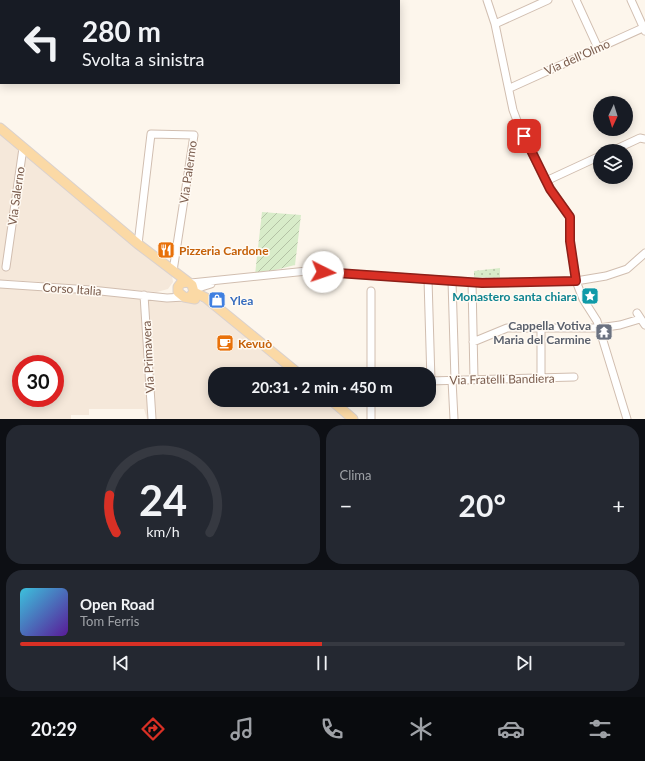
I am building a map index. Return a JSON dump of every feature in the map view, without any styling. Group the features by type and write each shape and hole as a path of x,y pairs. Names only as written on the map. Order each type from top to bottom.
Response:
{"main road":[{"path":"1,129 138,244 173,271 190,290 218,308"},
{"path":"173,271 178,286 178,292 190,290"},
{"path":"178,286 183,282 190,290 206,298 290,367"},
{"path":"339,407 353,419"}],"street":[{"path":"487,0 495,24 510,88 513,110 518,126 546,181 570,217 570,241 576,281 599,328 627,419"},
{"path":"495,24 548,0"},
{"path":"576,0 598,48"},
{"path":"631,0 644,29"},
{"name":"Via dell'Olmo","path":"510,88 644,29"},
{"name":"Via Palermo","path":"138,244 152,134 194,135 173,271"},
{"path":"627,144 640,138 645,139"},
{"name":"Via Salerno","path":"6,267 23,148"},
{"path":"546,181 593,159"},
{"path":"144,295 167,298 221,281 308,270 472,282 576,281 606,276 627,269 645,253"},
{"path":"428,279 430,367"},
{"path":"190,290 206,287 221,281"},
{"path":"452,281 454,419"},
{"path":"472,282 474,379"},
{"name":"Corso Italia","path":"0,284 144,295"},
{"path":"144,295 167,294 178,286"},
{"path":"206,287 206,298"},
{"path":"371,291 371,367"},
{"name":"Via Primavera","path":"144,295 152,419"},
{"path":"473,342 508,328 599,328 620,325 639,316 645,325"},
{"path":"541,327 541,377"},
{"name":"Via Fratelli Bandiera","path":"436,380 574,377"},
{"path":"371,407 371,419"}],"shaded area":[{"path":"0,132 172,275 173,282 168,289 157,292 84,287 83,285 42,284 41,282 0,281"},
{"path":"0,287 191,299 207,304 286,367 208,367 208,407 335,407 350,419 147,419 144,409 89,409 89,415 71,415 71,419 0,419"}],"green space":[{"path":"262,212 301,215 295,265 255,275"},
{"path":"500,268 500,278 474,277 474,271"}],"place":[{"name":"Pizzeria Cardone","path":"166,250"},
{"name":"Monastero santa chiara","path":"590,296"},
{"name":"Ylea","path":"217,300"},
{"name":"Cappella Votiva Maria del Carmine","path":"604,332"},
{"name":"Kevuò","path":"225,343"}],"route":[{"path":"323,272 482,283 576,281 570,241 570,217 550,189 524,136"}]}
